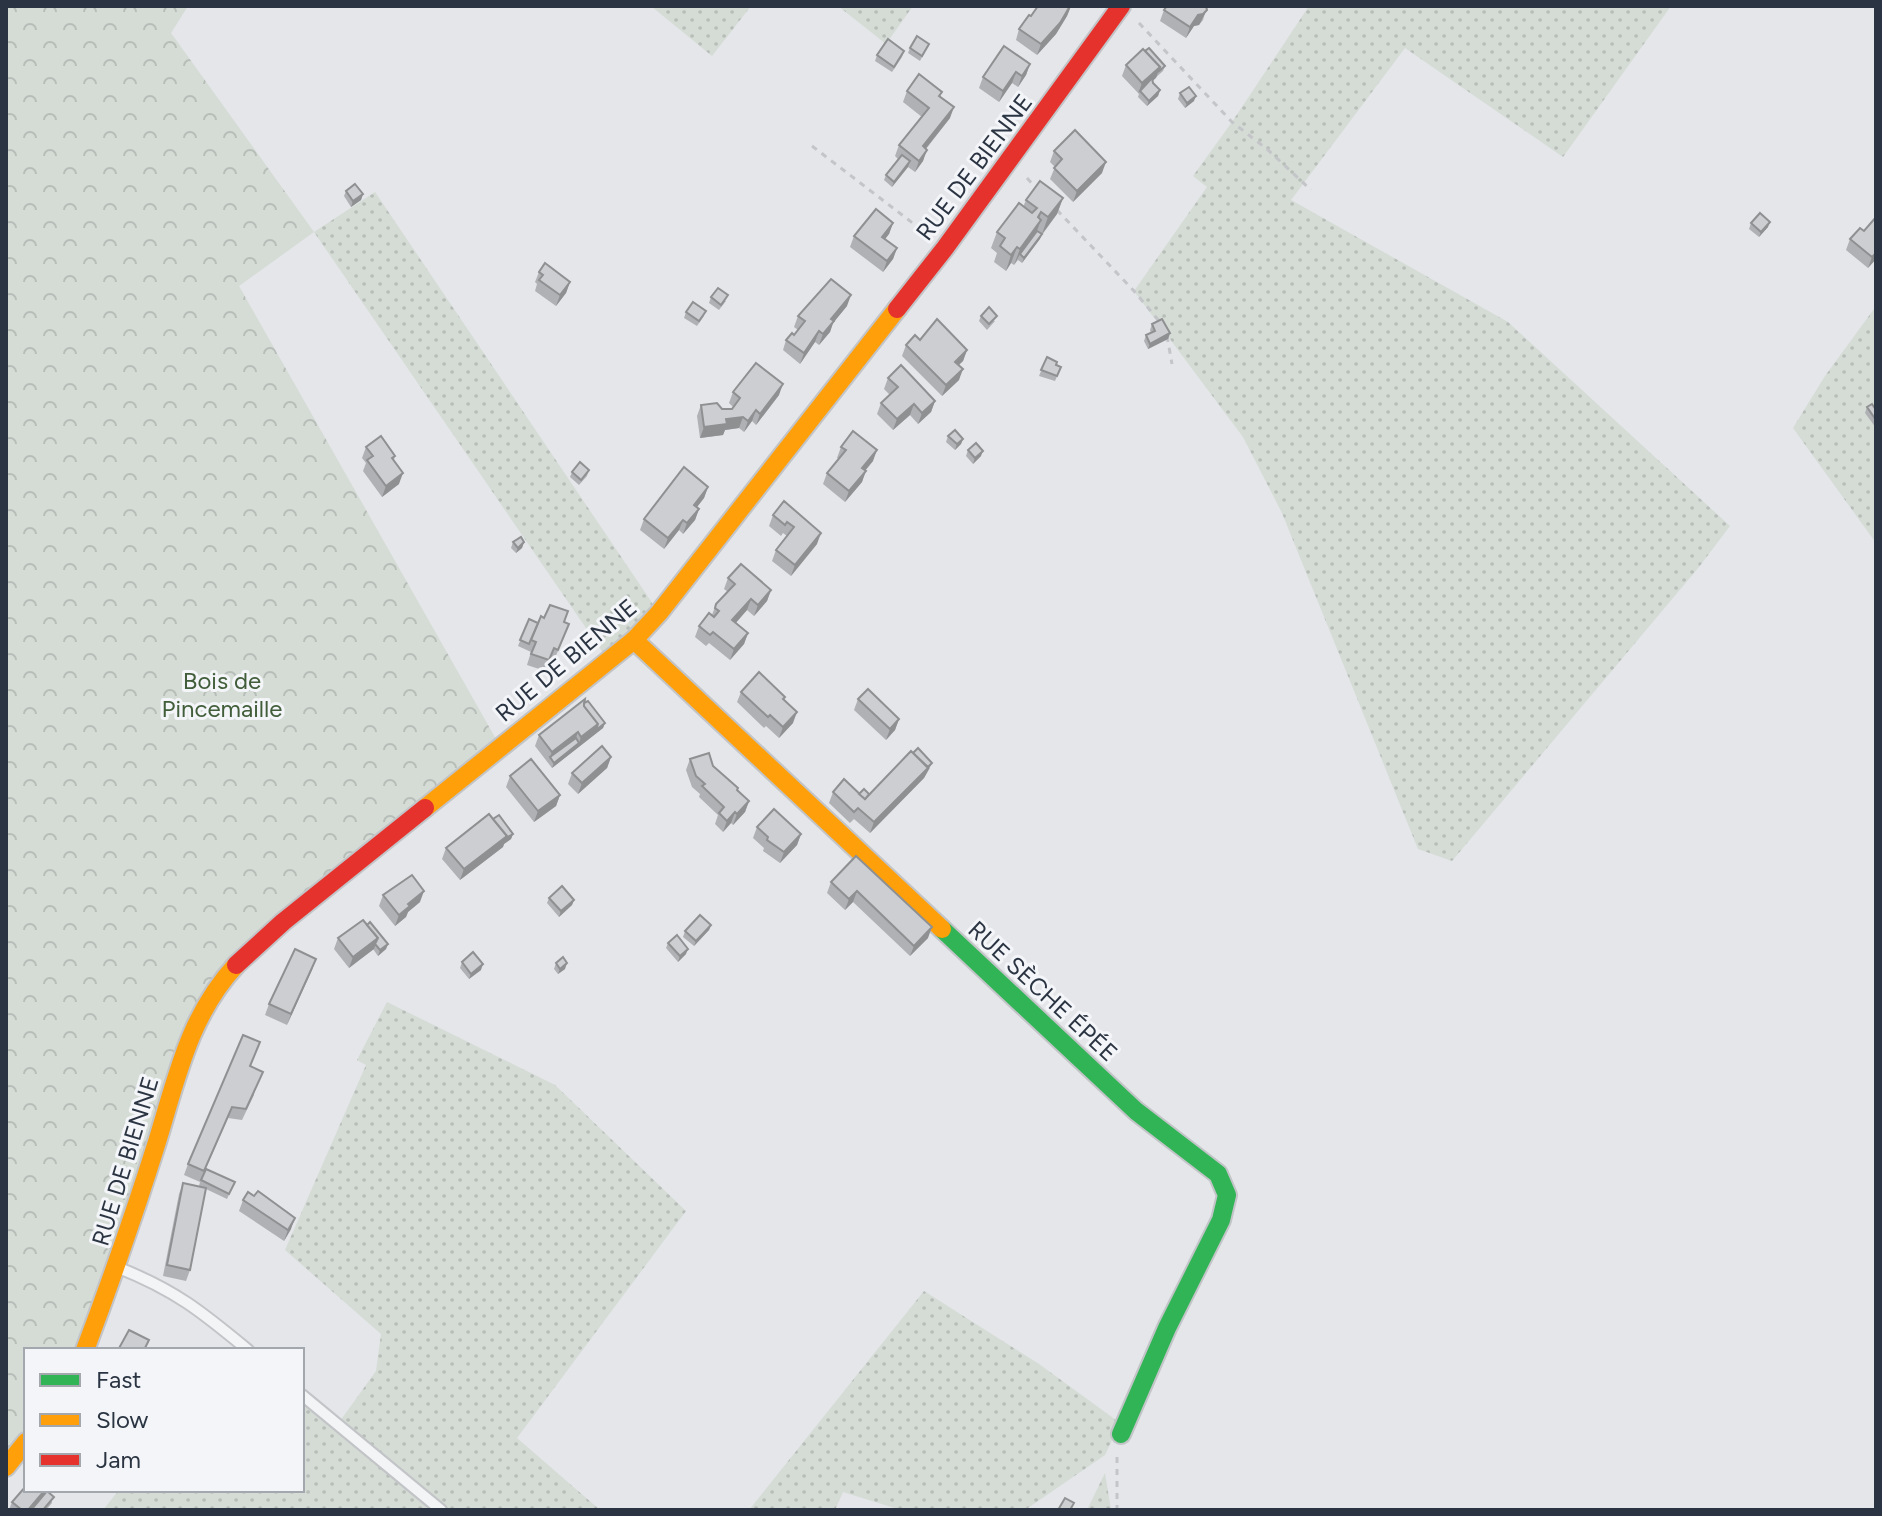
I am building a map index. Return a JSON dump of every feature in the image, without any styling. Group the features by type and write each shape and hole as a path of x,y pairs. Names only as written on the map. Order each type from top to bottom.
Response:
{"street":[{"name":"RUE DE BIENNE","path":"86,1348 117,1267 181,1063 200,1014 212,995 246,955 283,922 634,640 659,613 1127,12"},
{"name":"RUE SÈCHE ÉPÉE","path":"634,640 1136,1111 1218,1174 1227,1195 1221,1220 1167,1328 1121,1434"},
{"path":"6,1467 24,1444"}],"lane":[{"path":"117,1267 168,1289 194,1305 246,1348"},
{"path":"304,1397 441,1510"}],"path":[{"path":"1127,12 1232,122 1311,190"},
{"path":"812,146 945,248"},
{"path":"1011,161 1042,193"},
{"path":"1052,204 1161,324"},
{"path":"1165,332 1172,364"},
{"path":"1117,1510 1115,1467 1121,1434"}],"green space":[{"name":"Bois de Pincemaille","path":"6,6 188,6 171,33 314,232 239,286 500,746 212,995 86,1348 24,1348 24,1444 6,1467"},
{"path":"651,6 751,6 712,56"},
{"path":"838,6 913,6 886,44"},
{"path":"1309,6 1671,6 1563,157 1405,48 1291,200 1508,322 1730,526 1452,861 1418,849 1282,513 1243,437 1134,291 1207,187 1193,176"},
{"path":"375,192 659,613 608,660 314,232"},
{"path":"1874,309 1876,543 1793,428 1825,376"},
{"path":"387,1002 555,1085 686,1211 517,1438 600,1510 103,1510 117,1492 304,1492 304,1402 335,1428 376,1371 381,1334 285,1250 366,1065 357,1060"},
{"path":"924,1291 1039,1364 1120,1423 1105,1455 1025,1510 901,1510 843,1492 835,1510 749,1510"},
{"path":"1105,1473 1111,1510 1087,1510"}],"building":[{"path":"1038,6 1070,6 1041,44 1019,29"},
{"path":"1167,6 1206,6 1207,10 1198,15 1190,27 1164,10"},
{"path":"917,36 929,44 922,56 910,48"},
{"path":"888,39 904,51 894,67 877,55"},
{"path":"1004,46 1030,64 1022,76 1016,72 1003,91 983,77"},
{"path":"1149,48 1165,66 1158,72 1160,67 1145,51"},
{"path":"1143,49 1160,67 1142,83 1126,65"},
{"path":"919,74 942,92 939,96 954,107 923,146 927,150 919,161 899,145 929,108 907,91"},
{"path":"1152,78 1160,90 1149,101 1140,91"},
{"path":"1189,87 1196,96 1187,103 1180,93"},
{"path":"1075,130 1106,162 1077,191 1054,168 1062,159 1054,151"},
{"path":"902,155 910,161 894,182 886,175"},
{"path":"1040,181 1063,198 1048,217 1041,212 1038,217 1041,220 1020,249 1017,247 1011,255 1000,246 1005,238 997,232 1019,203 1032,213 1037,208 1026,200"},
{"path":"355,184 363,194 353,201 346,191"},
{"path":"876,209 893,223 882,237 897,248 887,261 854,236"},
{"path":"1760,213 1770,222 1761,232 1751,223"},
{"path":"1876,217 1876,253 1872,257 1850,239 1860,228 1864,231"},
{"path":"1037,231 1042,234 1024,258 1020,254"},
{"path":"545,263 570,282 560,295 539,280 543,275 539,272"},
{"path":"831,279 851,295 831,319 834,321 823,334 819,331 804,353 786,340 805,321 798,316"},
{"path":"718,288 728,295 721,305 711,297"},
{"path":"693,302 706,311 699,321 686,312"},
{"path":"989,307 997,316 989,324 981,316"},
{"path":"937,319 967,350 955,362 963,369 946,385 906,345 915,335 920,340"},
{"path":"1162,319 1170,333 1150,344 1146,335 1155,331 1152,324"},
{"path":"1047,357 1061,367 1057,376 1041,370"},
{"path":"756,363 783,384 760,414 756,410 748,421 743,417 726,419 727,424 704,427 701,405 717,403 722,409 732,409 740,398 733,392"},
{"path":"901,365 935,401 922,413 914,404 897,419 881,403 898,387 888,378"},
{"path":"1872,404 1876,410 1876,420 1867,407"},
{"path":"955,430 963,439 957,444 948,436"},
{"path":"853,431 877,450 862,468 866,471 849,491 827,473 846,450 841,447"},
{"path":"381,436 403,473 386,486 367,460 373,456 366,447"},
{"path":"976,443 983,451 975,458 968,450"},
{"path":"580,462 589,470 581,480 572,472"},
{"path":"684,467 708,487 694,505 699,509 687,523 683,520 668,538 644,519"},
{"path":"784,501 821,533 795,565 776,550 794,527 787,522 785,525 773,515"},
{"path":"521,537 524,542 518,548 513,542"},
{"path":"741,564 771,590 758,605 751,599 732,620 748,633 734,649 713,632 710,635 699,626 709,613 714,617 719,611 715,608 716,604 735,584 728,578"},
{"path":"550,605 568,611 564,622 569,624 558,650 554,648 549,660 531,654 536,642 531,640 541,616 544,618"},
{"path":"529,619 538,623 529,644 520,640"},
{"path":"759,672 797,712 783,727 741,692"},
{"path":"868,689 899,719 890,729 858,699"},
{"path":"585,699 584,706 598,724 581,737 578,732 552,752 539,735"},
{"path":"588,701 605,723 596,730 598,724 584,706"},
{"path":"576,738 579,743 554,763 550,757"},
{"path":"602,746 611,757 582,783 572,773"},
{"path":"918,748 932,763 928,767 913,753"},
{"path":"911,751 928,768 874,822 858,808 854,812 833,792 844,779 865,799"},
{"path":"709,753 713,766 749,801 727,821 719,813 724,807 702,786 705,784 696,776 690,759"},
{"path":"531,759 560,795 538,811 510,776"},
{"path":"864,789 869,794 865,799 859,794"},
{"path":"774,809 801,834 784,852 767,840 768,837 757,827"},
{"path":"489,814 507,836 464,869 446,848"},
{"path":"499,815 513,834 506,838 493,819"},
{"path":"856,856 932,927 914,946 857,891 849,899 831,882"},
{"path":"412,875 424,891 399,915 383,895"},
{"path":"562,886 574,900 561,911 549,898"},
{"path":"700,915 711,925 696,941 685,931"},
{"path":"363,920 378,938 353,957 338,938"},
{"path":"370,922 388,944 380,950 375,944 378,938 367,925"},
{"path":"677,935 688,949 680,956 668,943"},
{"path":"295,949 316,959 291,1014 269,1004"},
{"path":"473,952 483,964 471,974 462,962"},
{"path":"563,957 567,963 560,969 556,963"},
{"path":"243,1035 260,1042 250,1066 263,1072 246,1109 232,1107 204,1171 188,1164"},
{"path":"206,1169 235,1182 229,1194 201,1180"},
{"path":"183,1183 206,1188 190,1270 167,1265"},
{"path":"258,1191 295,1218 288,1230 243,1200 248,1192 254,1196"},
{"path":"129,1330 149,1340 145,1348 119,1348"},
{"path":"24,1488 24,1492 43,1492 28,1510 22,1510 12,1502"},
{"path":"46,1492 54,1497 43,1510 31,1510"},
{"path":"1065,1498 1074,1503 1070,1510 1058,1510"}],"traffic: fast":[{"path":"942,929 1136,1111 1218,1174 1227,1195 1221,1220 1167,1328 1121,1434"}],"traffic: slow":[{"path":"425,808 634,640 659,613 897,309"},
{"path":"634,640 942,929"},
{"path":"86,1348 186,1048 207,1005 236,965"},
{"path":"6,1467 24,1444"}],"traffic: jam":[{"path":"897,309 1121,6"},
{"path":"236,965 283,922 425,808"}]}
